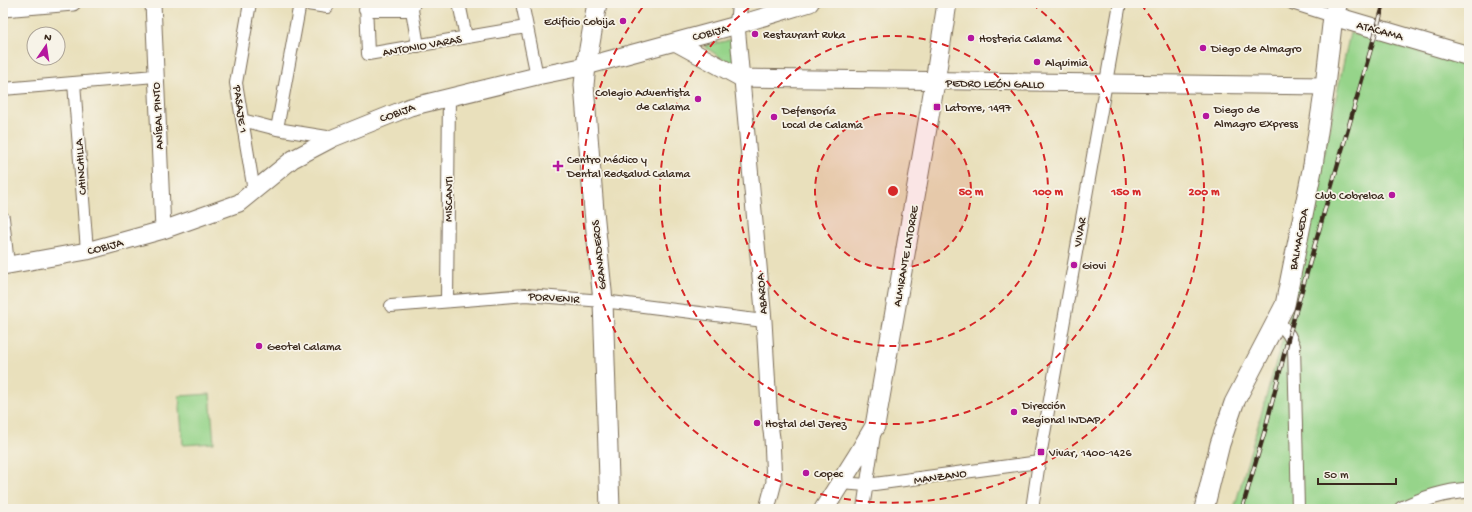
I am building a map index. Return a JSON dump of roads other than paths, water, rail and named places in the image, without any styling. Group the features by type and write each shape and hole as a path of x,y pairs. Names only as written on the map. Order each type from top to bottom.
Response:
{"main road":[{"name":"GRANADEROS","path":"597,3 584,85 603,301 610,509"},
{"name":"COBIJA","path":"6,266 87,251 163,230 239,203 293,159 333,138 410,106 586,66 737,25 810,3"},
{"name":"ALMIRANTE LATORRE","path":"875,426 935,82 947,3"},
{"name":"ATACAMA","path":"1341,11 1469,56"},
{"name":"BALMACEDA","path":"1204,509 1220,444 1234,404 1285,305 1313,165 1325,86 1341,11"},
{"name":"PEDRO LEÓN GALLO","path":"675,42 741,78 935,82 1325,86"},
{"path":"824,509 858,456 875,426"}],"street":[{"path":"3,9 65,3"},
{"name":"ANÍBAL PINTO","path":"153,3 155,76 163,230"},
{"name":"PASAJE 1","path":"250,3 236,83 254,191"},
{"path":"277,129 300,3 327,7"},
{"path":"459,3 466,37"},
{"path":"522,3 537,76"},
{"name":"ABAROA","path":"740,3 737,25 764,321 774,482 767,509"},
{"name":"VIVAR","path":"1032,509 1120,3"},
{"name":"ATACAMA","path":"1292,3 1341,11"},
{"path":"366,7 413,7 418,46"},
{"name":"ANTONIO VARAS","path":"366,7 368,54 526,27"},
{"path":"3,88 155,76"},
{"name":"CHINCHILLA","path":"74,83 87,251"},
{"name":"MISCANTI","path":"447,301 449,96"},
{"path":"242,120 277,129 333,138"},
{"path":"3,218 6,266"},
{"name":"PORVENIR","path":"391,306 526,295 603,301 764,321"},
{"path":"1277,319 1289,335 1294,346 1298,509"},
{"name":"ALMIRANTE LATORRE","path":"863,509 875,426"},
{"name":"MANZANO","path":"840,483 867,486 1039,462"},
{"path":"1402,509 1423,499 1450,492 1469,490"}],"railway":[{"path":"1242,509 1265,430 1289,335 1384,3"}],"place":[{"name":"Edificio Cobija","path":"623,21"},
{"name":"Restaurant Ruka","path":"755,34"},
{"name":"Hosteria Calama","path":"971,38"},
{"name":"Diego de Almagro","path":"1203,48"},
{"name":"Alquimia","path":"1037,62"},
{"name":"Colegio Adventista de Calama","path":"698,99"},
{"name":"Latorre, 1497","path":"937,107"},
{"name":"Diego de Almagro Express","path":"1206,116"},
{"name":"Defensoría Local de Calama","path":"774,117"},
{"name":"Centro Médico y Dental Redsalud Calama","path":"558,166"},
{"name":"Club Cobreloa","path":"1392,195"},
{"name":"Giovi","path":"1074,265"},
{"name":"Geotel Calama","path":"259,346"},
{"name":"Dirección Regional INDAP","path":"1014,412"},
{"name":"Hostal del Jerez","path":"757,423"},
{"name":"Vivar, 1400-1426","path":"1041,452"},
{"name":"Copec","path":"806,473"}]}
